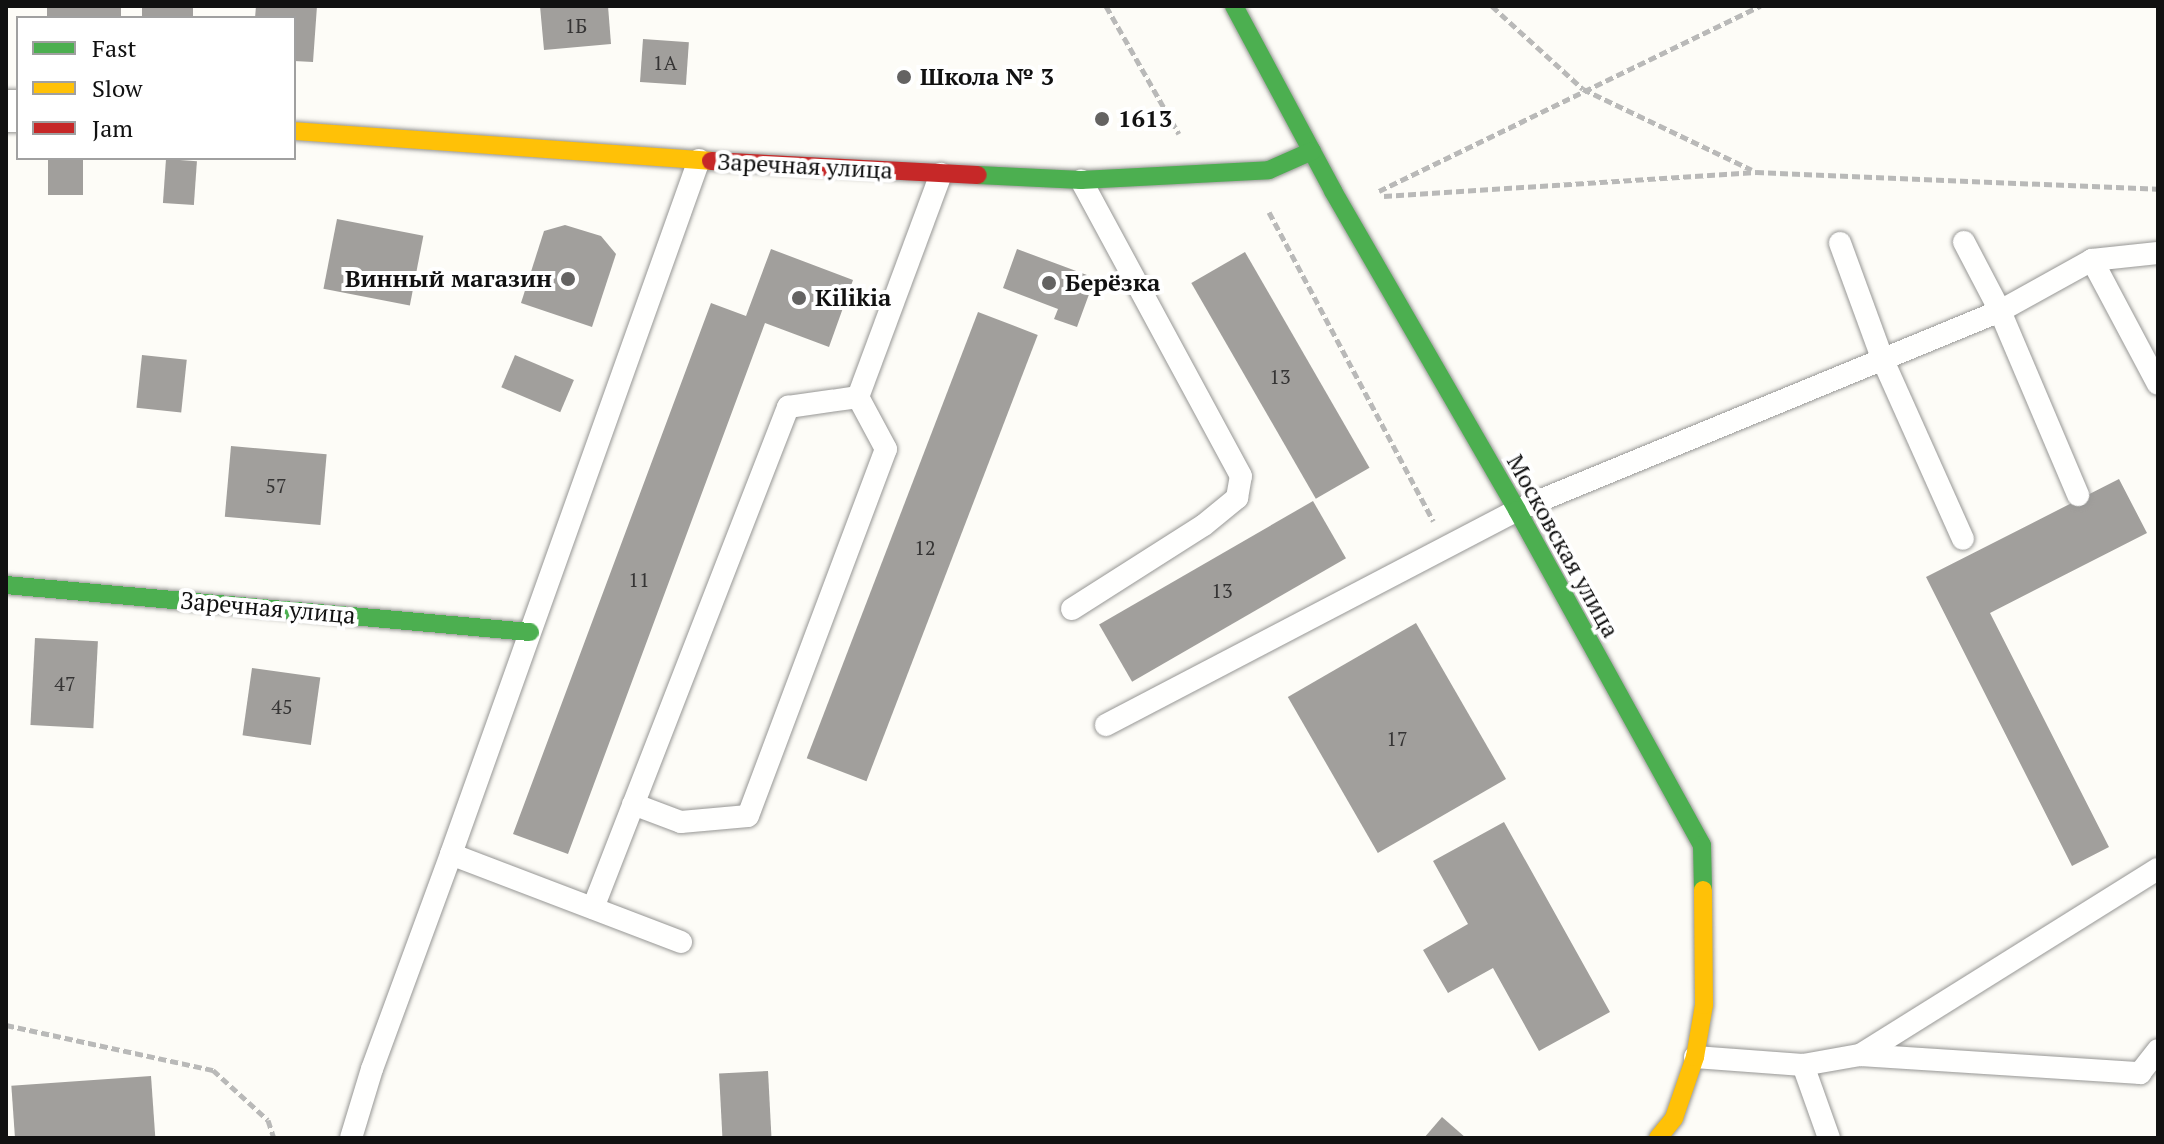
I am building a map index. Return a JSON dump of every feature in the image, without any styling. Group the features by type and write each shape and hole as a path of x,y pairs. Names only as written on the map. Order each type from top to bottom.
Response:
{"street":[{"name":"Московская улица","path":"1234,6 1312,151 1517,510 1702,845 1704,1005 1695,1057 1674,1118 1658,1138"},
{"name":"Заречная улица","path":"296,131 699,160 1081,180 1269,170 1312,151"},
{"name":"Заречная улица","path":"6,585 530,632"}],"lane":[{"path":"351,1138 372,1069 699,160"},
{"path":"633,804 681,822 748,816 886,449 858,397 941,174"},
{"path":"1072,609 1204,525 1237,498 1241,476 1081,180"},
{"path":"1964,242 2000,311 2078,495"},
{"path":"1840,243 1882,358 1963,539"},
{"path":"1106,725 1517,510 2000,311 2092,260 2158,253"},
{"path":"2092,260 2158,384"},
{"path":"593,908 788,407 858,397"},
{"path":"451,854 681,942"},
{"path":"1860,1055 2158,869"},
{"path":"1695,1057 1803,1065 1860,1055 2140,1073 2158,1050"},
{"path":"1803,1065 1829,1138"}],"path":[{"path":"1106,6 1201,175"},
{"path":"1492,6 1583,89 1756,172"},
{"path":"1760,6 1583,89 1368,197 1756,172 2158,189"},
{"path":"1253,212 1268,212 1284,238 1446,547"},
{"path":"6,1025 213,1070 268,1120 274,1138"}],"building":[{"path":"47,6 121,6 121,16 47,16"},
{"path":"142,6 193,6 193,16 142,16"},
{"path":"256,6 317,6 313,62 296,61 296,16 255,16"},
{"path":"540,6 608,6 611,44 544,50"},
{"path":"643,39 689,42 686,85 640,82"},
{"path":"48,160 83,160 83,195 48,195"},
{"path":"166,160 197,161 194,205 163,203"},
{"path":"337,219 423,236 410,305 323,289"},
{"name":"Винный магазин","path":"565,225 601,236 616,254 592,327 521,303 544,231"},
{"path":"771,249 853,280 829,347 765,323 568,854 513,834 711,303 746,316"},
{"name":"Берёзка","path":"1017,249 1095,278 1077,327 1054,319 1058,309 1003,288"},
{"path":"1245,252 1370,468 1316,499 1191,283"},
{"path":"978,312 1038,335 866,781 807,758"},
{"path":"142,355 187,360 181,412 136,408"},
{"path":"515,355 574,380 560,412 501,387"},
{"path":"231,446 327,454 320,525 225,517"},
{"path":"2119,479 2147,533 1990,613 2109,847 2072,866 1926,577"},
{"path":"1313,501 1346,558 1132,682 1099,624"},
{"path":"1416,623 1506,779 1378,853 1288,697"},
{"path":"35,638 98,641 93,728 30,725"},
{"path":"252,668 320,678 311,745 243,735"},
{"path":"1504,822 1610,1012 1539,1051 1493,968 1448,993 1423,950 1468,924 1433,861"},
{"path":"768,1071 772,1138 722,1138 719,1074"},
{"path":"151,1076 155,1138 15,1138 11,1086"},
{"path":"1442,1117 1466,1138 1424,1138"}],"traffic: fast":[{"path":"1234,6 1333,191 1517,510 1702,845 1703,890"},
{"path":"978,175 1081,180 1269,170 1312,151"},
{"path":"6,585 530,632"}],"traffic: slow":[{"path":"296,131 711,161"},
{"path":"1658,1138 1674,1118 1695,1057 1704,1005 1703,890"}],"traffic: jam":[{"path":"711,161 978,175"}],"place":[{"name":"Школа № 3","path":"904,77"},
{"name":"1613","path":"1102,119"},
{"name":"Винный магазин","path":"568,279"},
{"name":"Берёзка","path":"1049,283"},
{"name":"Kilikia","path":"799,298"}]}
